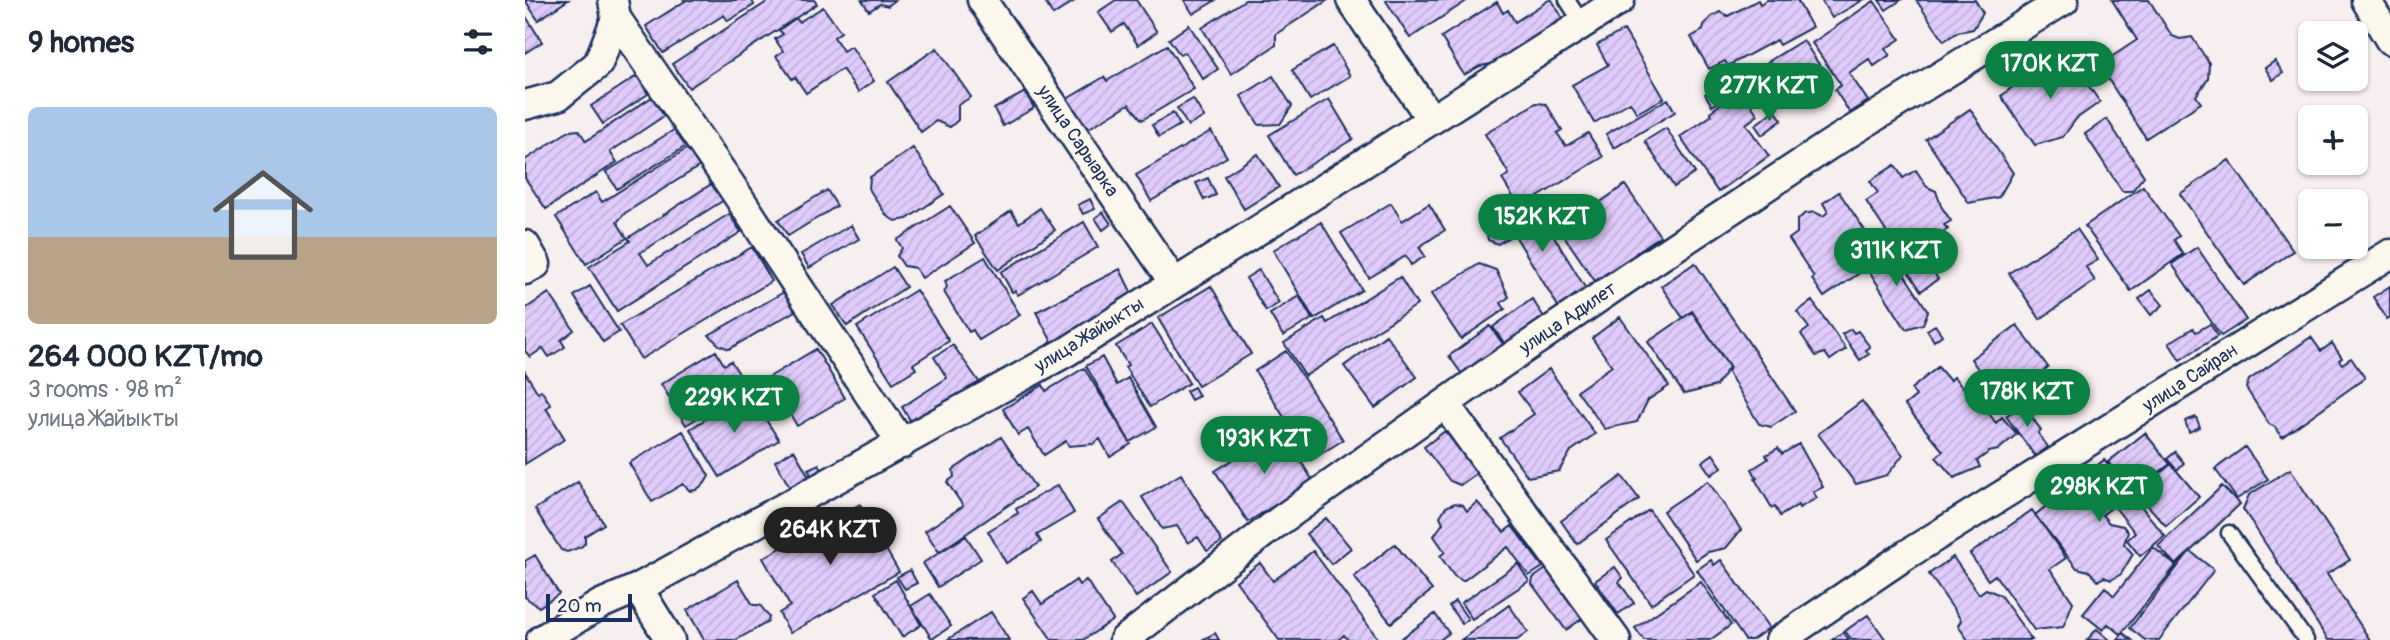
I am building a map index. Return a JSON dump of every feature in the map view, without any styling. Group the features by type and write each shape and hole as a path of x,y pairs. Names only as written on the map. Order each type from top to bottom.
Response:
{"street":[{"name":"улица Сарыарка","path":"982,0 1174,283"},
{"path":"1351,0 1431,119"},
{"name":"улица Жайыкты","path":"541,640 601,604 638,588 1068,351 1620,0"},
{"name":"улица Адилет","path":"1124,640 1278,522 1632,275 1829,145 2064,0"},
{"path":"2366,0 2390,40"},
{"path":"525,105 558,96 598,64 614,9"},
{"path":"614,9 902,444"},
{"path":"525,245 536,264 525,270"},
{"name":"улица Сайран","path":"1780,640 1906,555 2390,254"},
{"path":"1445,404 1616,640"},
{"path":"638,588 670,640"}],"lane":[{"path":"1566,0 1582,23"},
{"path":"2229,533 2306,640"}],"building":[{"path":"525,0 568,0 538,20"},
{"path":"684,0 752,0 754,5 728,21 724,15 663,53 646,26"},
{"path":"770,0 814,0 817,4 689,88 672,64"},
{"path":"862,0 895,0 888,6 880,4 869,11"},
{"path":"1044,0 1076,0 1053,15"},
{"path":"1116,0 1136,0 1157,32 1138,45 1124,24 1112,32 1098,12"},
{"path":"1184,0 1216,0 1193,14"},
{"path":"1245,0 1328,0 1276,34 1276,45 1231,74 1202,28"},
{"path":"1468,0 1410,38 1386,1"},
{"path":"1552,0 1566,24 1508,60 1503,56 1497,63 1480,66 1464,75 1441,37 1497,2 1503,13 1508,10 1515,22"},
{"path":"1758,0 1760,4 1767,0 1797,0 1812,27 1779,45 1776,40 1728,66 1725,61 1709,69 1691,37 1703,30 1711,17 1720,12 1728,16"},
{"path":"1821,0 1863,0 1832,18"},
{"path":"1879,0 1901,0 1886,10"},
{"path":"1916,0 1975,0 1983,13 1973,29 1958,32 1944,41"},
{"path":"2112,0 2149,0 2172,36 2180,39 2192,37 2209,63 2208,79 2196,96 2201,103 2146,138 2099,65 2137,40"},
{"path":"1874,1 1900,39 1885,49 1890,55 1874,66 1869,59 1849,73 1868,101 1850,113 1835,90 1841,85 1812,43"},
{"path":"823,7 841,32 834,37 843,51 851,46 874,81 858,92 842,69 806,93 776,56 783,51 775,39 783,34 779,30 796,18 799,22"},
{"path":"525,15 542,42 525,53"},
{"path":"1189,25 1218,69 1203,79 1185,52 1180,55 1169,39"},
{"path":"1624,30 1664,98 1637,113 1630,102 1594,123 1572,85 1608,65 1597,45"},
{"path":"1803,40 1820,66 1810,80 1786,95 1766,63"},
{"path":"1167,45 1194,89 1142,120 1129,104 1086,130 1067,99 1104,77 1107,81"},
{"path":"1333,46 1350,76 1310,100 1292,70"},
{"path":"937,48 971,97 958,105 958,120 950,127 936,121 921,132 888,82"},
{"path":"2068,57 2100,102 2076,119 2063,137 2035,145 2001,96 2033,71 2046,72"},
{"path":"2275,61 2283,73 2273,80 2265,68"},
{"path":"637,76 648,94 603,124 591,106"},
{"path":"1273,76 1292,106 1280,124 1259,125 1241,96"},
{"path":"1723,84 1730,95 1712,106 1705,94"},
{"path":"1025,92 1034,108 1003,126 994,109"},
{"path":"1743,93 1758,115 1746,124 1769,156 1718,192 1680,137 1712,115 1710,112 1730,97 1732,100"},
{"path":"652,97 664,116 610,152 617,162 546,209 525,178 525,160 569,131 579,130 586,141"},
{"path":"1193,99 1204,117 1188,126 1177,108"},
{"path":"1329,99 1353,139 1293,175 1269,135"},
{"path":"1668,99 1675,112 1614,148 1606,134"},
{"path":"1536,103 1546,104 1562,130 1557,133 1566,146 1588,133 1603,157 1520,208 1502,179 1509,174 1485,134"},
{"path":"1970,109 2013,173 1999,197 1969,203 1926,139"},
{"path":"1775,110 1782,120 1762,135 1755,125"},
{"path":"1173,113 1180,125 1159,137 1152,125"},
{"path":"2107,119 2144,176 2132,191 2122,191 2085,134"},
{"path":"677,128 688,145 617,189 606,172"},
{"path":"1666,128 1695,173 1674,187 1645,141"},
{"path":"1211,131 1227,157 1151,201 1136,175"},
{"path":"688,148 700,166 625,213 617,222 627,238 586,264 556,217 596,192 602,202"},
{"path":"913,148 944,194 907,219 895,221 887,216 869,189 870,177"},
{"path":"1258,154 1279,187 1244,209 1224,176"},
{"path":"2229,160 2293,251 2244,285 2180,194"},
{"path":"1895,165 1903,178 1916,170 1927,187 1936,191 1941,206 1951,221 1944,225 1948,229 1918,249 1938,279 1921,291 1866,201 1878,193 1870,181"},
{"path":"1208,178 1216,195 1204,200 1196,183"},
{"path":"713,183 724,200 640,253 648,265 729,214 741,232 617,311 589,267 630,241 628,238"},
{"path":"1625,185 1660,236 1636,253 1631,261 1619,265 1595,281 1560,230"},
{"path":"2143,186 2179,236 2174,240 2183,254 2131,291 2085,226"},
{"path":"827,190 837,206 788,236 778,220"},
{"path":"1839,192 1872,241 1858,250 1861,254 1856,258 1864,270 1824,297 1789,239 1797,233 1797,221 1804,214 1814,212 1823,216 1828,212 1823,203"},
{"path":"1090,199 1095,209 1083,214 1078,205"},
{"path":"1391,203 1402,221 1429,204 1445,230 1419,247 1425,256 1411,265 1406,256 1369,278 1341,233"},
{"path":"950,206 975,243 922,278 915,268 904,266 897,256 902,248 897,240"},
{"path":"1536,207 1586,289 1583,297 1561,311 1514,234 1498,244 1488,240 1486,228 1527,208"},
{"path":"1040,208 1055,230 998,270 975,236 1011,211 1019,223"},
{"path":"1103,212 1111,224 1103,230 1095,218"},
{"path":"1084,222 1098,247 1018,295 1015,291 1012,292 1001,272"},
{"path":"1321,222 1362,290 1314,319 1273,250"},
{"path":"851,225 859,239 809,268 801,254"},
{"path":"2077,229 2098,260 2086,267 2095,281 2040,319 2009,273"},
{"path":"1885,245 1928,311 1923,324 1906,329 1862,260"},
{"path":"752,247 772,281 641,359 620,325"},
{"path":"2197,247 2246,320 2221,336 2172,264"},
{"path":"985,257 1020,315 979,340 973,330 969,332 944,292 947,287 945,281"},
{"path":"1695,263 1795,411 1771,427 1759,424 1728,372 1730,367 1692,311 1683,318 1661,286"},
{"path":"1479,264 1496,270 1509,297 1501,303 1505,309 1461,339 1431,294"},
{"path":"893,267 906,287 847,326 833,305"},
{"path":"1120,269 1136,302 1053,344 1036,312"},
{"path":"1259,270 1279,303 1266,311 1246,278"},
{"path":"1400,277 1417,305 1305,376 1284,343 1324,318 1327,323"},
{"path":"590,286 619,332 603,342 574,296"},
{"path":"1211,286 1251,354 1198,386 1158,318"},
{"path":"2390,286 2390,317 2387,319 2373,297"},
{"path":"916,290 949,341 913,364 916,369 893,383 857,327"},
{"path":"2151,290 2163,305 2151,315 2139,299"},
{"path":"784,292 795,311 729,349 719,345 709,335"},
{"path":"549,293 574,330 561,340 565,347 549,357 543,348 530,357 525,351 525,309"},
{"path":"1299,296 1312,319 1283,336 1270,314"},
{"path":"1532,299 1546,320 1507,347 1493,327"},
{"path":"1812,301 1846,349 1830,360 1825,353 1816,356 1801,334 1809,328 1797,312"},
{"path":"1692,312 1729,367 1716,386 1684,394 1648,342"},
{"path":"1620,317 1669,386 1648,400 1637,422 1605,429 1577,391 1612,366 1592,338"},
{"path":"1152,324 1189,383 1150,407 1125,367 1128,365 1116,346"},
{"path":"2210,324 2218,336 2180,360 2169,343 2193,328 2196,332"},
{"path":"1935,325 1942,335 1934,341 1927,330"},
{"path":"2017,325 2048,367 2043,371 2047,377 2022,395 2015,392 2006,393 1999,399 1971,359"},
{"path":"1490,326 1505,347 1464,377 1449,356"},
{"path":"1851,329 1854,333 1858,331 1870,347 1866,350 1869,354 1860,360 1842,334"},
{"path":"1386,335 1417,377 1375,408 1344,366"},
{"path":"2311,337 2321,351 2332,343 2342,358 2339,360 2342,364 2351,358 2365,378 2282,437 2275,427 2269,424 2246,388 2249,380"},
{"path":"953,345 982,386 915,428 902,407 947,378 934,357"},
{"path":"816,349 845,398 797,426 779,395 766,402 756,385"},
{"path":"716,351 724,365 731,361 741,377 738,380 742,391 686,425 661,384"},
{"path":"1286,351 1343,440 1311,460 1255,371"},
{"path":"1102,357 1117,385 1128,378 1156,427 1130,442 1086,366"},
{"path":"1938,367 1950,381 1954,377 1962,387 1968,382 1990,409 1987,411 1996,423 2002,417 2017,434 1998,450 1989,452 1977,461 1980,467 1954,478 1936,457 1943,451 1905,405 1916,396 1911,389"},
{"path":"1084,368 1131,444 1110,457 1100,439 1093,444 1069,446 1066,441 1044,455 1028,429 1018,435 1003,409 1043,385 1046,391"},
{"path":"1549,369 1595,434 1571,451 1559,471 1528,477 1500,438 1534,414 1518,392"},
{"path":"525,372 538,393 541,390 551,405 546,408 565,439 525,464"},
{"path":"1194,387 1199,396 1191,400 1186,391"},
{"path":"748,392 779,440 720,477 690,429"},
{"path":"1862,401 1903,455 1887,475 1856,484 1818,434"},
{"path":"2022,404 2041,430 2038,433 2048,447 2035,456 2006,416"},
{"path":"2196,417 2200,427 2189,432 2185,421"},
{"path":"1281,429 1313,481 1248,522 1215,471"},
{"path":"683,431 709,476 696,490 690,491 683,484 652,502 629,463"},
{"path":"1445,431 1477,473 1460,485 1450,481 1424,447"},
{"path":"2145,433 2170,464 2132,493 2108,462"},
{"path":"1001,437 1035,487 939,552 925,531 963,506 947,482 954,477 953,470"},
{"path":"1799,444 1823,487 1813,492 1817,498 1780,516 1775,507 1772,508 1752,469 1768,459 1766,455 1778,448 1782,454"},
{"path":"2245,447 2268,479 2237,499 2215,469"},
{"path":"794,450 812,482 793,493 775,461"},
{"path":"2175,452 2184,463 2177,470 2167,459"},
{"path":"1713,454 1722,467 1711,475 1702,462"},
{"path":"2104,460 2165,536 2140,556 2127,540 2135,533 2114,506 2102,515 2109,523 2123,526 2128,532 2124,544 2133,554 2121,574 2111,580 2104,577 2098,581 2089,571 2077,568 2035,515"},
{"path":"819,464 823,472 812,477 808,469"},
{"path":"2171,464 2199,497 2166,526 2137,493"},
{"path":"2290,469 2350,560 2327,574 2370,640 2328,640 2243,509 2249,495"},
{"path":"1181,474 1222,542 1207,551 1198,537 1188,543 1177,526 1162,529 1142,497"},
{"path":"1622,476 1639,499 1577,544 1561,521"},
{"path":"1708,481 1741,530 1726,548 1708,552 1696,560 1663,511"},
{"path":"578,482 604,524 585,536 585,543 581,547 567,552 561,550 535,509"},
{"path":"1058,485 1074,513 1037,535 1041,542 1006,563 988,531 1018,513 1016,509"},
{"path":"2222,486 2240,504 2176,565 2158,546"},
{"path":"1123,502 1172,572 1136,597 1112,562 1122,554 1098,519"},
{"path":"1477,502 1504,532 1512,526 1543,567 1529,576 1508,547 1463,581 1454,576 1440,556 1445,552 1434,536 1443,523 1440,516 1446,507 1455,503 1463,505 1467,511"},
{"path":"860,504 899,572 790,633 779,613 790,606 763,558"},
{"path":"1649,510 1694,574 1651,604 1606,540"},
{"path":"2032,510 2066,558 2050,569 2073,602 2063,627 2034,630 1995,575 1988,580 1970,554"},
{"path":"1326,518 1351,548 1331,564 1306,534"},
{"path":"966,536 981,559 938,587 923,563"},
{"path":"1395,544 1432,590 1391,623 1354,577"},
{"path":"2153,547 2176,566 2121,634 2108,624 2103,630 2083,614 2105,587 2114,596"},
{"path":"1313,551 1379,640 1348,640 1344,635 1338,640 1279,640 1236,581 1260,563 1273,581"},
{"path":"2190,551 2214,570 2159,640 2145,640 2130,628"},
{"path":"535,555 559,594 539,607 525,597 525,561"},
{"path":"1953,557 1979,594 1986,589 2000,595 2032,640 1968,640 1958,626 1961,620 1929,574"},
{"path":"1711,560 1714,565 1721,560 1769,628 1752,640 1745,640 1697,570"},
{"path":"1518,564 1529,581 1472,619 1461,603"},
{"path":"1615,567 1623,578 1619,582 1634,603 1618,614 1595,581"},
{"path":"1546,569 1583,618 1566,630 1532,584 1533,578"},
{"path":"910,570 917,583 905,589 897,577"},
{"path":"738,580 753,605 760,605 769,617 768,622 736,640 704,640 687,610"},
{"path":"896,580 921,625 902,637 875,593"},
{"path":"1076,580 1079,585 1086,580 1113,620 1083,640 1052,640 1023,598 1033,591 1042,604"},
{"path":"1701,582 1731,625 1710,640 1644,640 1635,628"},
{"path":"930,594 951,626 932,639 911,606"},
{"path":"1455,601 1468,619 1462,624 1449,606"},
{"path":"1509,605 1528,632 1517,640 1461,640"},
{"path":"991,612 1009,640 947,640"},
{"path":"1435,614 1449,633 1440,640 1399,640"},
{"path":"1868,615 1886,640 1852,640 1845,631"},
{"path":"2097,629 2110,640 2087,640"},
{"path":"1843,632 1849,640 1832,640"},
{"path":"1215,633 1219,640 1202,640"},
{"path":"2123,633 2132,640 2118,640"}]}
